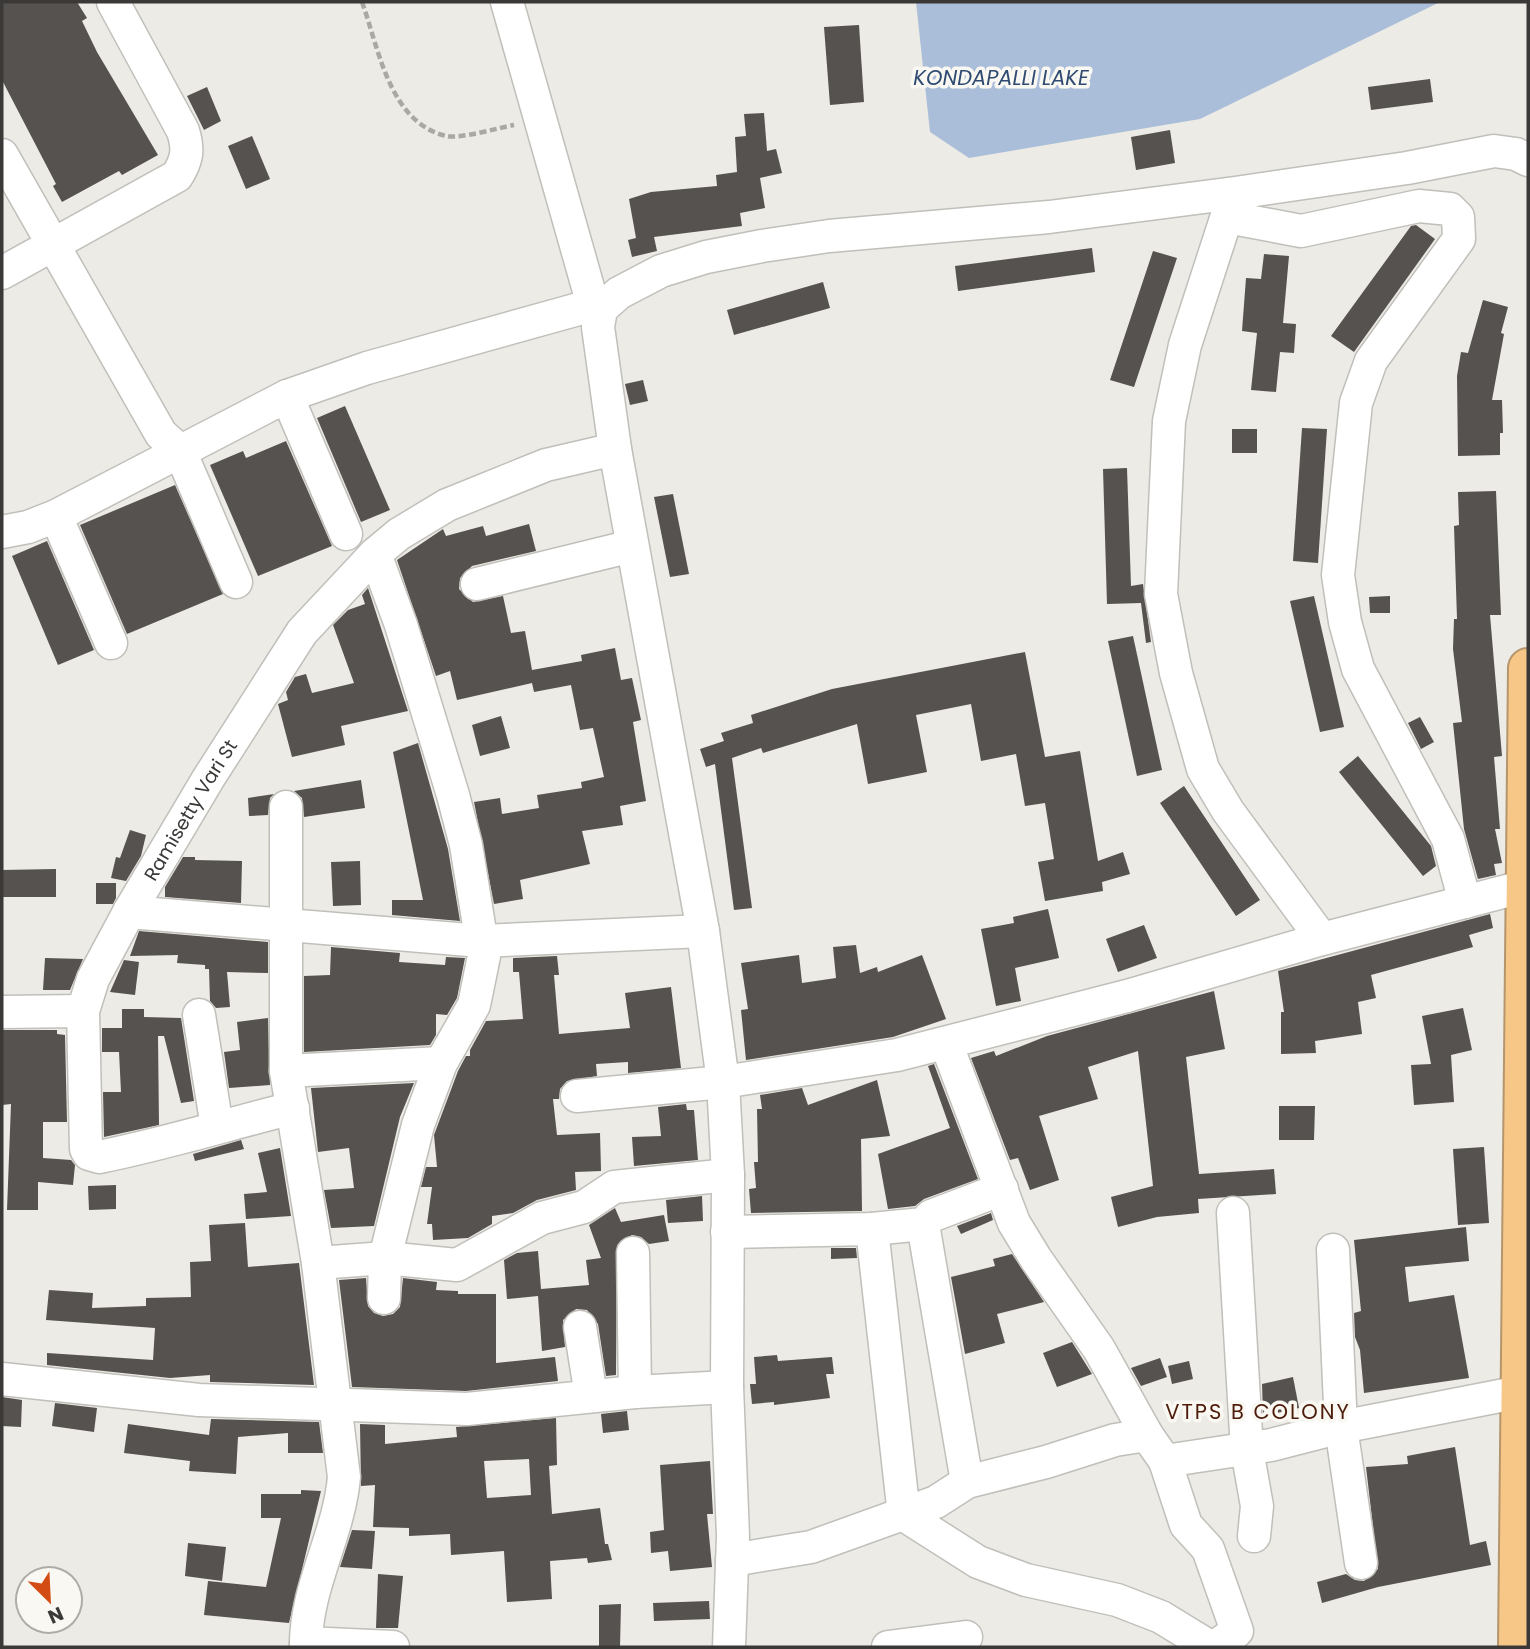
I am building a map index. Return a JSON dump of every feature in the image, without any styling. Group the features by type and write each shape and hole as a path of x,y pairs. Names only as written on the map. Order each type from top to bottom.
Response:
{"highway":[{"path":"1518,1647 1528,668"}],"street":[{"path":"2,273 177,176 185,163 188,147 183,131 113,2"},
{"path":"507,2 597,307 615,449 703,932 723,1082 728,1175 727,1387 732,1560 729,1647"},
{"path":"2,532 28,527 56,516 287,396 367,368 597,307 661,271 706,257 829,236 1231,205 1494,151 1516,154 1528,160"},
{"path":"2,155 160,435 180,451 236,582"},
{"path":"1231,205 1301,231 1419,206 1450,209 1458,217 1459,239 1371,361 1362,381 1356,403 1338,575 1345,622 1358,669 1448,839 1465,902"},
{"path":"1231,205 1185,345 1170,421 1161,594 1176,673 1203,769 1227,811 1322,939"},
{"path":"287,396 346,534"},
{"name":"Ramisetty Vari St","path":"293,1108 217,1127 175,1142 99,1157 89,1154 86,1149 83,1011 93,979 128,912 208,779 302,632 375,554 399,534 447,505 546,465 615,449"},
{"path":"56,516 111,643"},
{"path":"477,584 632,546"},
{"path":"375,554 401,625 453,795 466,845 484,956 474,1005 440,1063 412,1148 385,1258 384,1298"},
{"path":"286,807 286,1071 318,1263 344,1477 342,1503 310,1608 306,1645 393,1647"},
{"path":"577,1096 723,1082 897,1055 1126,996 1322,939 1526,886"},
{"path":"128,912 481,941 703,932"},
{"path":"2,1012 83,1011"},
{"path":"199,1016 217,1127"},
{"path":"946,1043 1014,1223 1099,1349 1165,1461 1186,1525 1209,1549 1237,1631 1215,1647"},
{"path":"286,1071 440,1063"},
{"path":"318,1263 385,1258 457,1265 542,1218 584,1207 614,1187 728,1175"},
{"path":"727,1232 872,1229 923,1224 930,1216 1002,1189"},
{"path":"1233,1213 1247,1450 1256,1506 1254,1536"},
{"path":"923,1224 967,1482"},
{"path":"872,1229 904,1515"},
{"path":"1333,1250 1341,1427 1361,1563"},
{"path":"634,1253 635,1392"},
{"path":"580,1327 591,1396"},
{"path":"2,1379 199,1400 467,1409 635,1392 727,1387"},
{"path":"1165,1461 1247,1450 1341,1427 1520,1392"},
{"path":"732,1560 811,1547 936,1502 967,1482 1115,1440 1147,1434"},
{"path":"904,1515 978,1562 1026,1580 1117,1600 1161,1617 1210,1647"},
{"path":"888,1647 965,1637"}],"path":[{"path":"362,2 399,104 422,125 448,137 543,120"}],"water":[{"name":"KONDAPALLI LAKE","path":"916,2 1440,2 1200,119 969,158 930,132"}],"building":[{"path":"2,2 77,2 87,18 82,21 97,52 158,155 122,175 119,171 62,202 53,186 56,184 2,80"},
{"path":"859,25 864,102 830,105 824,27"},
{"path":"1430,79 1433,102 1371,110 1368,87"},
{"path":"207,87 221,121 204,130 187,96"},
{"path":"764,113 767,151 776,149 782,173 760,178 765,208 740,213 742,226 654,237 657,251 632,257 628,240 636,238 629,199 651,192 717,186 716,175 737,172 735,137 746,136 744,114"},
{"path":"1170,130 1175,163 1136,170 1131,137"},
{"path":"252,136 270,179 246,189 228,146"},
{"path":"1416,225 1435,239 1354,352 1331,336 1411,226"},
{"path":"1092,248 1095,272 958,291 955,266"},
{"path":"1153,251 1177,258 1134,387 1110,380"},
{"path":"1264,254 1289,256 1283,323 1296,324 1294,353 1280,352 1276,392 1251,390 1257,333 1242,331 1246,278 1261,279"},
{"path":"823,282 830,308 734,335 727,310"},
{"path":"1483,300 1508,307 1501,333 1504,334 1492,400 1502,400 1503,433 1500,433 1500,455 1458,456 1457,376 1461,352 1468,353"},
{"path":"643,380 648,401 630,405 625,384"},
{"path":"345,406 390,510 361,522 317,418"},
{"path":"1302,428 1327,429 1318,563 1293,561"},
{"path":"1232,429 1257,429 1257,453 1232,453"},
{"path":"286,441 332,546 258,576 210,465 243,451 246,458"},
{"path":"1127,468 1131,586 1143,584 1151,642 1146,643 1141,603 1107,604 1103,469"},
{"path":"175,485 223,594 127,634 80,525"},
{"path":"1496,491 1501,615 1490,615 1502,756 1494,757 1500,829 1495,829 1502,863 1494,864 1496,875 1478,879 1464,829 1453,723 1462,722 1453,649 1454,619 1457,619 1454,526 1459,525 1458,492"},
{"path":"673,494 689,574 670,577 654,497"},
{"path":"529,524 536,551 472,566 460,578 459,589 473,602 503,596 511,633 525,631 532,670 582,661 581,655 615,648 621,680 632,678 641,720 633,722 646,801 620,806 623,825 582,831 590,864 520,880 523,899 494,904 474,802 500,798 502,814 539,808 537,795 582,788 581,782 604,777 593,728 580,730 571,685 534,692 532,683 457,700 450,671 436,676 397,560 443,529 446,536 483,526 486,536"},
{"path":"47,541 94,650 58,665 12,556"},
{"path":"368,588 408,711 341,726 345,745 292,757 278,704 288,700 286,692 295,677 306,674 312,693 354,683 333,625 348,610 365,604 362,595"},
{"path":"1314,596 1344,727 1320,732 1290,601"},
{"path":"1390,596 1390,613 1370,613 1369,597"},
{"path":"1133,636 1162,770 1137,776 1108,641"},
{"path":"1025,652 1045,757 1080,751 1098,861 1123,852 1130,874 1102,882 1103,891 1045,901 1038,862 1054,859 1045,803 1025,806 1016,754 981,761 971,704 916,715 927,772 868,784 857,724 763,753 761,748 732,758 752,908 734,910 715,764 706,767 700,749 724,741 721,733 753,723 751,715 832,689"},
{"path":"501,716 510,748 480,756 472,725"},
{"path":"1420,717 1434,742 1421,749 1408,723"},
{"path":"418,743 448,849 460,921 392,915 392,900 423,900 393,752"},
{"path":"1358,756 1431,846 1436,866 1423,876 1339,772"},
{"path":"361,780 365,808 304,817 302,798 294,791"},
{"path":"1184,786 1260,900 1236,916 1160,803"},
{"path":"274,794 270,798 268,815 249,816 248,798"},
{"path":"130,830 146,835 141,856 126,881 111,878 116,857 120,858"},
{"path":"183,857 195,857 195,860 242,861 241,903 165,897 165,887"},
{"path":"360,861 361,905 333,906 331,862"},
{"path":"56,869 56,897 2,897 2,870"},
{"path":"96,883 116,883 116,898 113,904 96,904"},
{"path":"1048,909 1059,958 1015,968 1021,1001 996,1006 981,929 1014,923 1013,917"},
{"path":"1490,914 1493,928 1469,935 1473,947 1371,975 1376,998 1358,1002 1362,1034 1315,1041 1316,1053 1281,1054 1281,1012 1284,1012 1278,971"},
{"path":"1144,925 1157,958 1118,972 1106,939"},
{"path":"139,931 268,942 268,973 227,972 230,1007 216,1008 210,1001 209,969 205,969 205,965 177,963 178,955 130,956"},
{"path":"856,945 860,973 877,967 878,972 922,955 946,1019 893,1037 746,1060 741,1010 748,1009 741,963 799,955 802,983 836,978 833,947"},
{"path":"331,947 400,953 399,962 445,965 446,957 465,958 457,998 447,1015 436,1014 436,1035 430,1045 304,1052 304,976 330,975"},
{"path":"557,956 559,975 554,975 559,1034 630,1028 625,993 671,987 681,1068 628,1073 628,1062 596,1064 597,1076 567,1081 560,1089 559,1099 553,1099 557,1135 600,1133 601,1171 575,1172 576,1190 537,1200 513,1213 492,1216 492,1224 468,1238 433,1240 432,1224 427,1224 432,1187 421,1187 426,1167 437,1167 434,1135 458,1071 466,1056 470,1056 470,1050 486,1021 523,1019 519,972 513,972 513,958"},
{"path":"45,958 83,959 70,990 43,990"},
{"path":"124,960 139,962 135,995 110,992"},
{"path":"1214,991 1225,1049 1186,1057 1199,1174 1274,1169 1276,1194 1198,1199 1199,1213 1157,1217 1118,1227 1111,1197 1153,1186 1138,1051 1088,1067 1098,1099 1039,1116 1059,1180 1030,1190 1018,1158 1010,1160 971,1058 994,1051 996,1056 1047,1036"},
{"path":"1463,1008 1472,1050 1451,1055 1454,1102 1414,1105 1411,1065 1431,1064 1422,1016"},
{"path":"122,1009 144,1009 144,1017 181,1018 194,1101 181,1103 164,1036 158,1036 159,1125 104,1137 103,1092 121,1092 119,1052 102,1052 102,1028 122,1028"},
{"path":"268,1018 270,1085 229,1088 224,1052 240,1050 237,1022"},
{"path":"2,1030 57,1030 57,1034 65,1035 67,1122 43,1122 43,1158 71,1160 75,1165 73,1185 38,1182 38,1210 7,1210 11,1104 2,1105"},
{"path":"934,1064 978,1179 924,1199 915,1206 888,1209 878,1154 950,1128 928,1066"},
{"path":"877,1080 890,1136 861,1139 862,1211 751,1213 749,1189 756,1188 754,1162 758,1162 757,1109 762,1109 760,1095 802,1088 808,1105"},
{"path":"414,1083 400,1117 374,1226 331,1228 324,1190 354,1188 349,1148 318,1152 311,1088"},
{"path":"686,1104 687,1110 694,1110 698,1160 634,1166 632,1137 661,1136 658,1107"},
{"path":"1279,1106 1315,1106 1314,1140 1279,1140"},
{"path":"241,1140 244,1149 195,1161 193,1154"},
{"path":"1484,1147 1489,1223 1458,1225 1453,1149"},
{"path":"280,1148 291,1216 246,1219 244,1194 267,1192 258,1153"},
{"path":"116,1185 116,1209 89,1210 88,1186"},
{"path":"702,1196 703,1221 668,1223 666,1200"},
{"path":"615,1208 621,1222 664,1215 669,1241 649,1244 641,1237 632,1235 617,1245 616,1375 606,1376 598,1324 587,1310 576,1309 563,1320 565,1347 542,1351 538,1296 507,1299 504,1260 517,1253 538,1251 541,1289 589,1285 586,1260 601,1258 589,1225"},
{"path":"991,1213 993,1220 961,1234 957,1226"},
{"path":"245,1223 248,1267 299,1263 314,1385 210,1382 210,1375 170,1378 47,1365 47,1353 153,1360 155,1328 46,1320 49,1290 93,1293 92,1308 146,1306 146,1298 191,1297 190,1262 211,1261 209,1225"},
{"path":"1466,1227 1469,1261 1405,1267 1409,1302 1454,1295 1469,1378 1364,1393 1360,1350 1355,1337 1354,1313 1361,1311 1354,1240"},
{"path":"831,1248 856,1248 857,1258 831,1259"},
{"path":"1012,1254 1044,1302 997,1314 1005,1343 965,1354 951,1277 995,1266 993,1259"},
{"path":"366,1278 368,1306 374,1313 383,1316 393,1314 400,1307 403,1278 437,1282 436,1290 458,1291 458,1294 496,1294 496,1363 555,1357 558,1381 466,1391 352,1387 339,1280"},
{"path":"1072,1342 1092,1374 1057,1387 1043,1353"},
{"path":"777,1355 778,1361 832,1357 834,1374 826,1374 830,1398 774,1405 774,1402 752,1404 750,1384 756,1384 754,1357"},
{"path":"1160,1358 1167,1377 1141,1386 1131,1368"},
{"path":"1189,1361 1193,1379 1172,1384 1168,1366"},
{"path":"1293,1377 1299,1408 1263,1416 1262,1384"},
{"path":"2,1397 22,1400 21,1427 2,1426"},
{"path":"55,1403 97,1408 94,1432 52,1426"},
{"path":"627,1411 629,1430 603,1433 601,1414"},
{"path":"556,1418 557,1465 549,1466 552,1514 600,1508 605,1544 608,1544 612,1560 588,1563 587,1558 550,1561 552,1599 507,1602 504,1551 451,1555 450,1534 409,1536 409,1528 373,1527 375,1485 361,1486 360,1424 385,1425 385,1444 457,1437 456,1427","holes":["529,1459 531,1495 487,1498 484,1461"]},
{"path":"211,1419 319,1422 323,1453 288,1453 288,1433 238,1437 236,1474 189,1471 190,1461 124,1453 128,1424 209,1435"},
{"path":"1455,1447 1470,1545 1486,1541 1491,1565 1378,1587 1322,1603 1317,1582 1346,1574 1355,1580 1364,1581 1378,1569 1366,1467 1408,1464 1407,1456"},
{"path":"710,1461 713,1514 707,1514 712,1567 670,1571 668,1551 651,1553 650,1532 664,1530 660,1465"},
{"path":"301,1490 321,1491 289,1623 204,1615 208,1581 266,1587 281,1518 261,1518 261,1494 301,1494"},
{"path":"352,1530 375,1531 372,1569 340,1567"},
{"path":"188,1543 226,1547 222,1581 185,1576"},
{"path":"378,1574 403,1576 398,1628 376,1628"},
{"path":"709,1601 710,1619 654,1621 653,1603"},
{"path":"621,1604 620,1647 599,1647 599,1605"}],"district":[{"name":"VTPS B COLONY","path":"1258,1411"}]}
